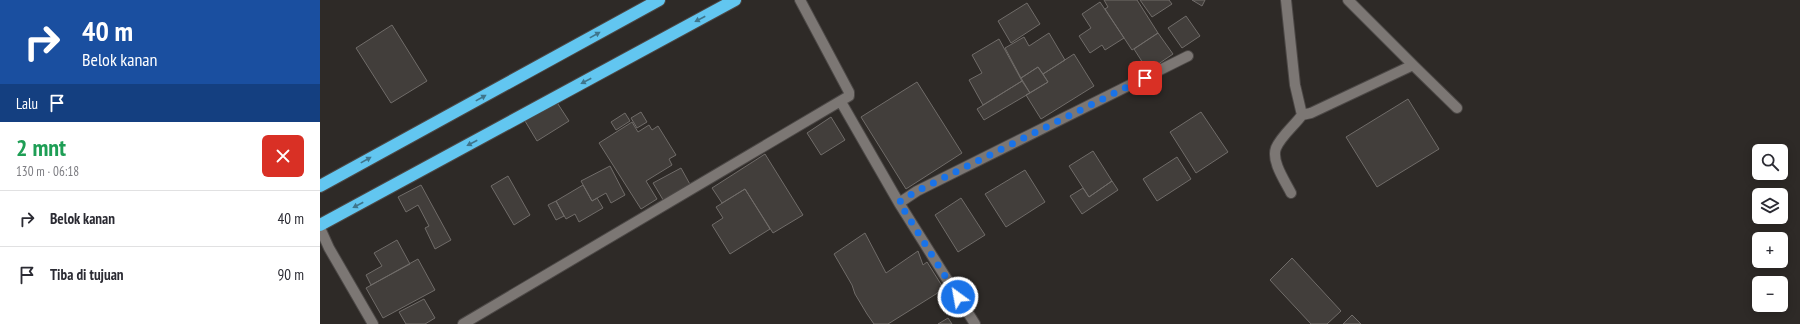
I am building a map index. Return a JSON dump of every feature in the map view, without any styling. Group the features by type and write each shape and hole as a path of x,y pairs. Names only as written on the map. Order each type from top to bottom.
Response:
{"highway":[{"path":"320,186 659,0"},
{"path":"320,226 735,0"}],"street":[{"path":"464,324 849,96 849,92 800,0"},
{"path":"1286,0 1295,85 1302,115"},
{"path":"1348,0 1457,108"},
{"path":"899,202 924,188 1188,56"},
{"path":"1291,193 1278,167 1275,157 1276,149 1302,115 1311,113 1413,65"},
{"path":"841,102 899,202 975,324"},
{"path":"320,226 329,248 373,324"}],"building":[{"path":"1104,0 1137,0 1158,33 1132,50 1105,9 1108,7"},
{"path":"1140,0 1169,0 1172,4 1152,17"},
{"path":"1192,0 1205,0 1202,6"},
{"path":"1100,2 1124,38 1105,50 1102,45 1090,53 1079,36 1091,28 1082,14"},
{"path":"1027,3 1040,24 1011,43 998,21"},
{"path":"1186,16 1200,36 1182,48 1168,28"},
{"path":"392,25 427,81 391,103 356,48"},
{"path":"1049,33 1065,60 1043,74 1038,67 1021,78 1005,48 1024,37 1029,46"},
{"path":"1158,33 1173,54 1148,71 1134,49"},
{"path":"999,39 1022,81 983,105 969,80 982,73 972,55"},
{"path":"1074,54 1094,86 1041,119 1026,95 1048,82 1043,74"},
{"path":"1038,67 1048,82 1030,93 1021,78"},
{"path":"1022,81 1030,93 984,120 977,109"},
{"path":"917,82 962,153 906,189 861,117"},
{"path":"1408,99 1439,149 1377,187 1346,137"},
{"path":"556,101 569,121 537,141 525,121"},
{"path":"641,112 647,122 637,128 631,118"},
{"path":"1201,112 1228,152 1196,173 1170,132"},
{"path":"625,113 630,121 616,130 611,122"},
{"path":"831,117 845,140 821,155 807,133"},
{"path":"632,122 638,132 649,125 652,130 658,126 676,155 669,159 672,165 646,181 657,199 641,209 599,143"},
{"path":"1093,151 1112,181 1089,197 1069,166"},
{"path":"765,154 803,215 773,233 745,189 722,203 712,188"},
{"path":"1177,157 1191,179 1157,201 1143,179"},
{"path":"610,166 625,195 611,203 606,193 592,201 581,181"},
{"path":"681,168 692,188 665,203 653,183"},
{"path":"1025,170 1045,202 1006,227 985,194"},
{"path":"508,176 530,215 514,225 491,186"},
{"path":"1112,181 1118,190 1082,214 1070,196 1083,188 1089,197"},
{"path":"421,185 451,240 435,249 425,228 429,226 418,205 406,212 398,197"},
{"path":"583,185 592,201 597,198 603,208 579,222 575,214 566,219 556,201"},
{"path":"745,189 770,229 730,254 712,225 723,218 716,207"},
{"path":"961,198 985,235 958,252 935,215"},
{"path":"556,201 564,216 556,220 548,205"},
{"path":"865,233 886,273 918,251 923,265 927,262 944,289 888,324 874,324 855,294 852,285 834,254"},
{"path":"397,240 410,264 371,285 366,275 382,266 374,253"},
{"path":"1292,258 1341,311 1327,324 1311,324 1270,280"},
{"path":"418,259 435,290 383,318 366,288"},
{"path":"424,299 435,318 425,324 406,324 399,312"},
{"path":"1352,315 1361,324 1343,324"},
{"path":"948,318 952,324 938,324"}],"route":[{"path":"958,297 899,202 917,191 1145,78"}]}
